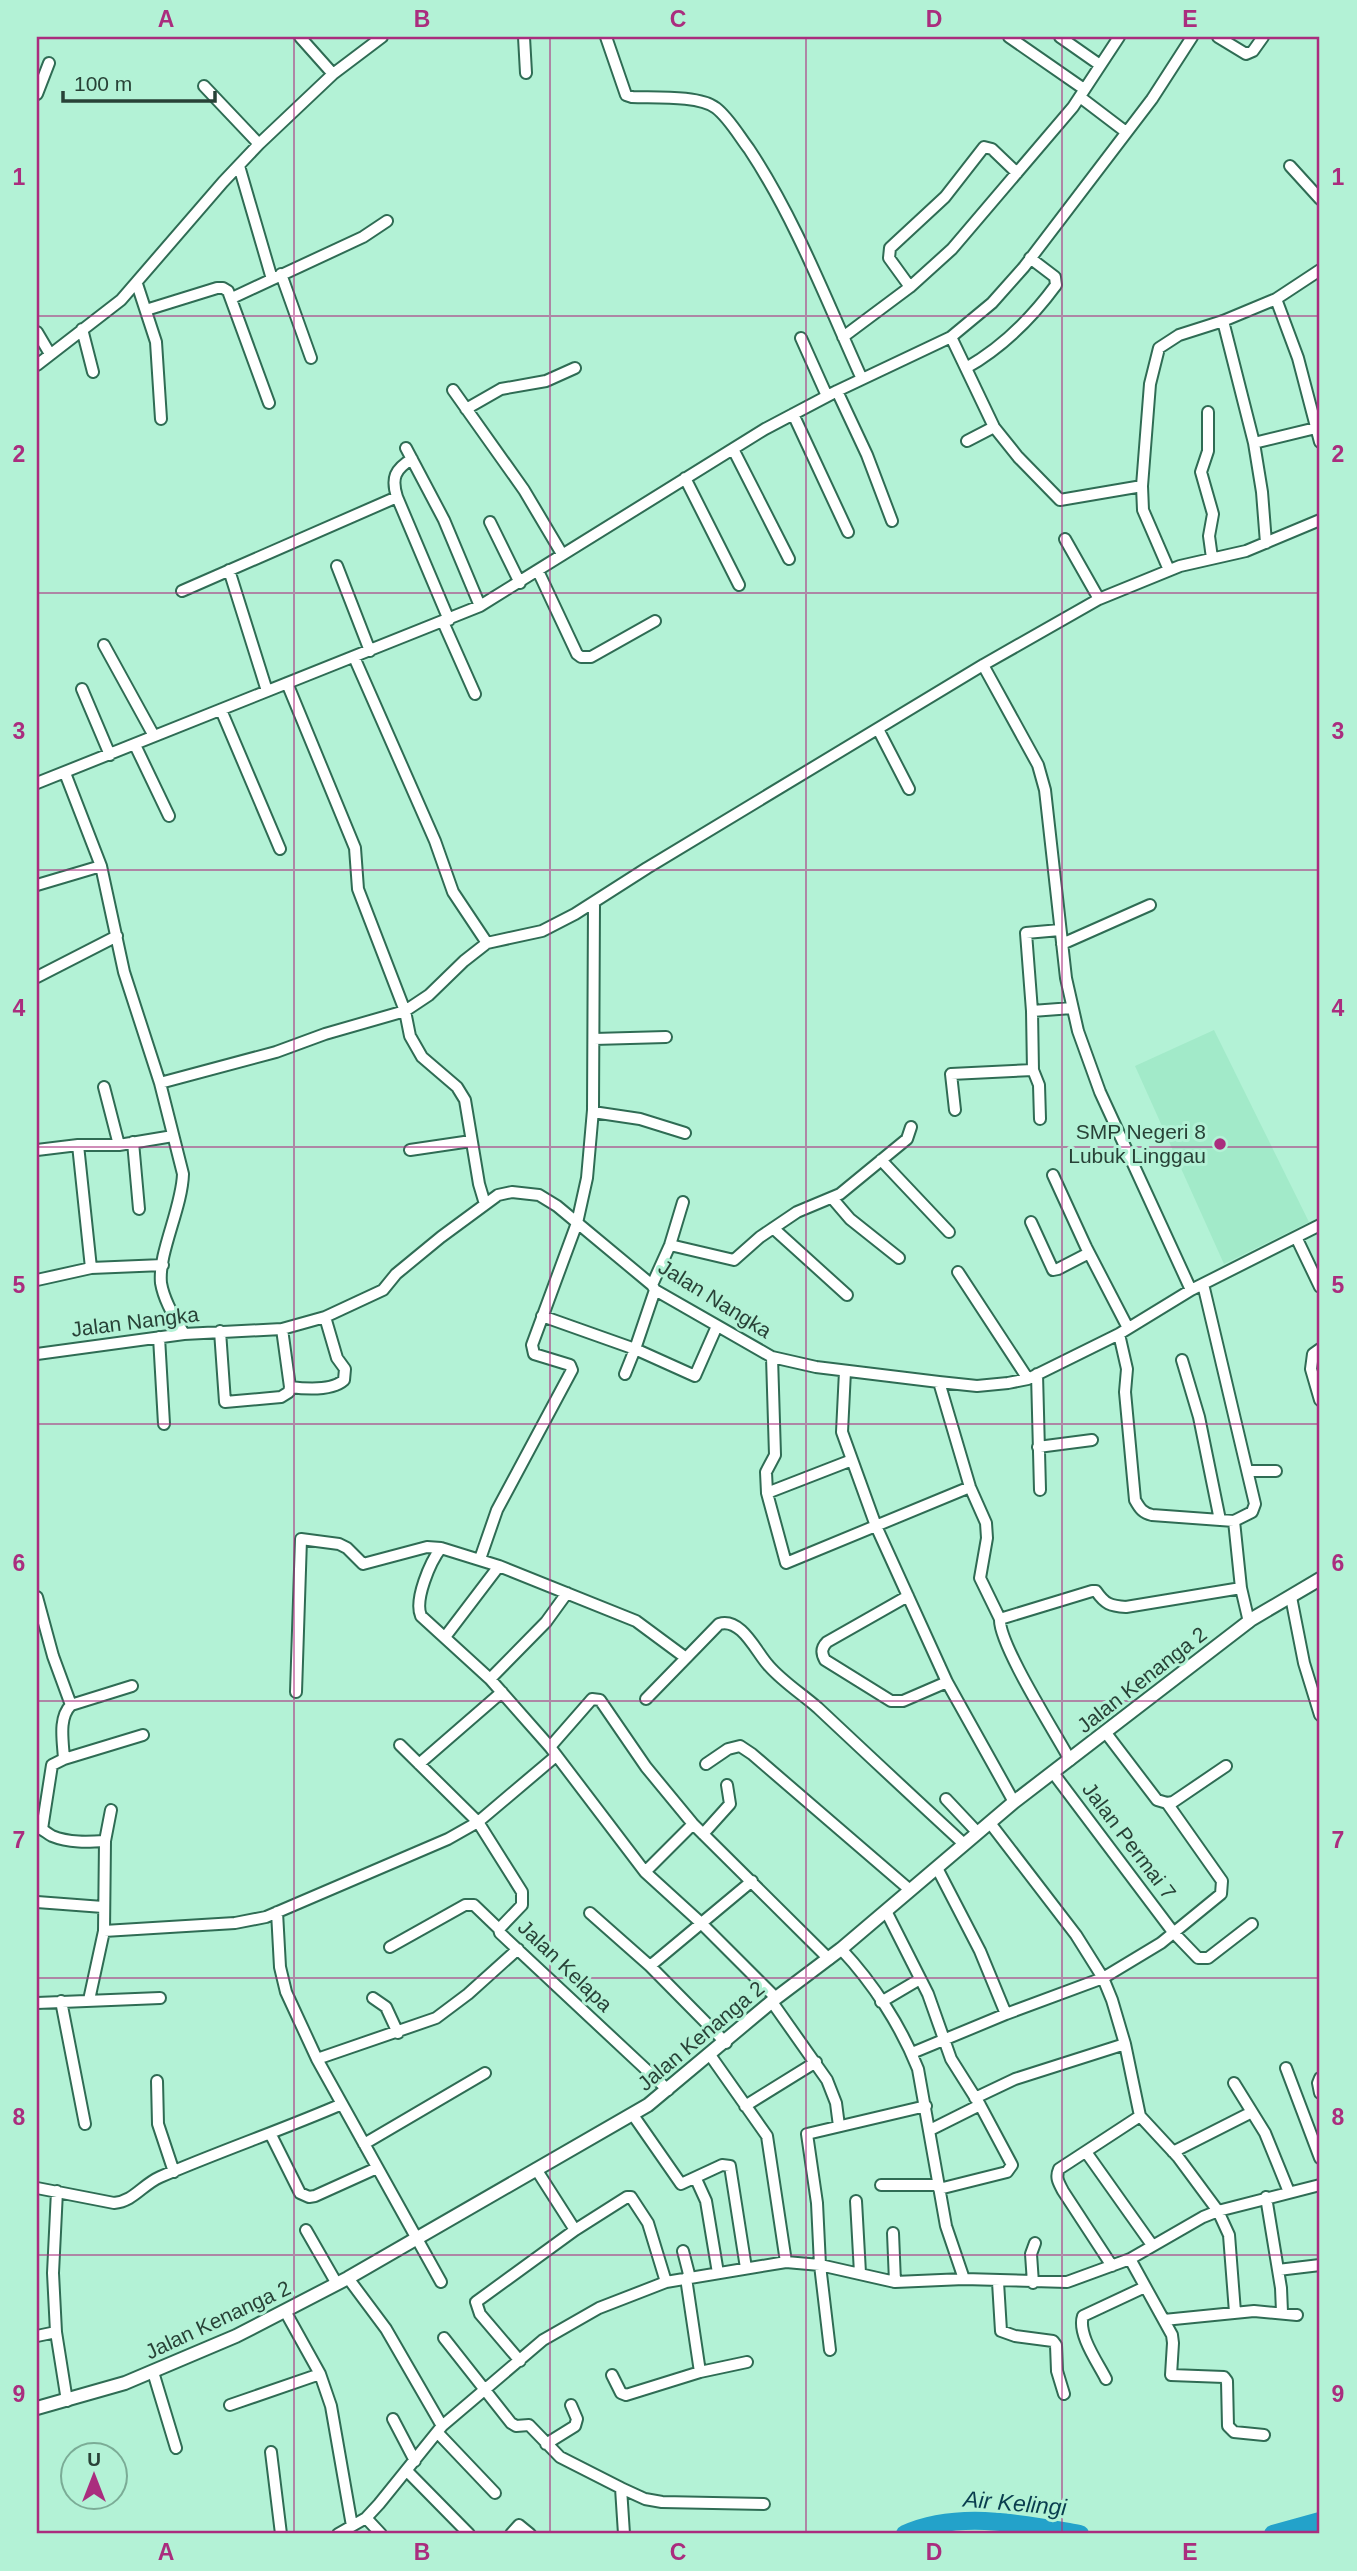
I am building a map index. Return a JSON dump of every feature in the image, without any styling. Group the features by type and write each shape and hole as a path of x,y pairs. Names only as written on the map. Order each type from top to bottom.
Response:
{"main road":[{"name":"Jalan Kenanga 2","path":"37,2408 125,2383 226,2341 343,2281 633,2115 668,2090 774,2000 841,1950 1014,1802 1249,1622 1320,1579"}],"street":[{"path":"300,37 333,74"},
{"path":"37,365 107,312 137,284 187,223 259,144 333,74 382,37"},
{"path":"524,37 526,74"},
{"path":"606,37 626,95 703,102 716,108 735,129 774,190 862,379"},
{"path":"1009,37 1082,93 1126,132"},
{"path":"1060,37 1100,65"},
{"path":"37,783 480,606 793,414 951,337 992,303 1030,258 1152,99 1192,37"},
{"path":"1218,37 1246,54 1253,51 1263,37"},
{"path":"843,337 910,287 952,249 1082,93 1117,38"},
{"path":"37,94 49,63"},
{"path":"204,86 259,144"},
{"path":"910,287 889,258 890,248 945,197 984,147 992,149 1017,173"},
{"path":"239,166 276,276 311,358"},
{"path":"1290,166 1320,199"},
{"path":"232,298 363,237 387,220"},
{"path":"965,368 991,353 1013,335 1056,285 1055,277 1030,258"},
{"path":"1169,570 1161,546 1143,510 1142,486 1150,384 1159,348 1179,335 1223,321 1276,299 1320,270"},
{"path":"137,284 156,342 161,419"},
{"path":"146,310 223,288 232,298 269,403"},
{"path":"1276,299 1298,358 1320,442"},
{"path":"1223,321 1254,443 1262,492 1266,543"},
{"path":"82,329 93,372"},
{"path":"37,332 50,354"},
{"path":"951,337 994,427 1018,457 1060,500 1142,486"},
{"path":"801,338 867,455 892,521"},
{"path":"466,409 502,389 546,381 575,368"},
{"path":"453,390 524,490 562,554"},
{"path":"1208,412 1208,451 1201,472 1213,514 1209,536 1212,558"},
{"path":"793,414 848,533"},
{"path":"967,441 994,427"},
{"path":"1254,443 1318,428"},
{"path":"733,449 789,559"},
{"path":"475,694 393,485 395,473 409,454 444,520 480,606"},
{"path":"685,478 739,585"},
{"path":"182,591 397,496"},
{"path":"160,1083 276,1052 405,1010 429,995 487,943 542,931 594,903 647,868 983,665 1099,599 1169,570 1246,551 1320,520"},
{"path":"491,522 520,583"},
{"path":"1065,539 1099,599"},
{"path":"337,566 370,651"},
{"path":"229,570 267,691"},
{"path":"538,570 577,654 581,657 591,657 655,621"},
{"path":"104,645 154,737"},
{"path":"354,657 435,841 453,892 487,943"},
{"path":"983,665 1038,765 1045,790 1060,930 1072,1009 1100,1092 1191,1290"},
{"path":"287,683 355,848 358,889 405,1010 414,1047 462,1093 485,1204"},
{"path":"82,689 110,755"},
{"path":"221,709 280,849"},
{"path":"878,729 909,789"},
{"path":"135,745 169,816"},
{"path":"65,774 101,866 124,972 160,1083 183,1174 161,1282 166,1300 184,1334"},
{"path":"37,885 101,866"},
{"path":"480,1559 497,1510 572,1370 570,1365 532,1352 532,1345 578,1223 587,1178 593,1112 594,903"},
{"path":"1062,944 1150,905"},
{"path":"1040,1119 1040,1084 1034,1070 1026,933 1060,930"},
{"path":"37,977 117,936"},
{"path":"1032,1010 1072,1009"},
{"path":"594,1039 666,1038"},
{"path":"955,1110 951,1074 1034,1070"},
{"path":"104,1087 119,1145"},
{"path":"593,1112 640,1119 685,1133"},
{"path":"670,1245 734,1260 797,1212 832,1198 907,1139 911,1135 911,1127"},
{"path":"37,1150 78,1144 119,1145 173,1136"},
{"path":"411,1150 471,1141"},
{"path":"133,1142 139,1209"},
{"path":"78,1144 91,1268"},
{"path":"881,1160 948,1232"},
{"path":"1053,1175 1123,1331 1127,1369 1125,1392 1135,1500 1139,1508 1152,1515 1234,1521 1255,1510 1203,1284"},
{"name":"Jalan Nangka","path":"37,1354 184,1334 282,1329 325,1317 383,1290 396,1274 498,1195 524,1192 540,1195 654,1287 772,1357 845,1371 977,1386 1032,1376 1123,1331 1191,1290 1320,1225"},
{"path":"832,1198 850,1219 899,1258"},
{"path":"625,1374 683,1202"},
{"path":"1031,1222 1053,1269 1089,1253"},
{"path":"773,1228 847,1295"},
{"path":"1296,1237 1320,1287"},
{"path":"37,1280 91,1268 163,1265"},
{"path":"958,1272 1032,1376 1040,1490"},
{"path":"542,1316 635,1349 695,1376 717,1325"},
{"path":"290,1387 316,1388 339,1385 344,1380 345,1369 337,1358 325,1317"},
{"path":"220,1331 225,1402 281,1397 289,1392 282,1329"},
{"path":"159,1337 164,1424"},
{"path":"1320,1349 1313,1354 1310,1362 1320,1400"},
{"path":"772,1357 775,1455 766,1472 767,1493 786,1563 970,1487"},
{"path":"1182,1360 1199,1417 1220,1520"},
{"path":"845,1371 842,1432 876,1526 947,1682 1014,1802"},
{"path":"939,1382 970,1487 986,1523 985,1557 980,1578 1000,1619 1004,1637 1021,1674 1070,1760"},
{"path":"1038,1447 1093,1440"},
{"path":"767,1493 852,1460"},
{"path":"1248,1471 1276,1471"},
{"path":"1234,1521 1241,1588 1249,1622"},
{"path":"296,1692 301,1539 339,1544 363,1564 427,1547 441,1548 480,1559 636,1621 686,1658"},
{"path":"441,1548 428,1572 418,1607 421,1616 502,1692 553,1751 645,1872 701,1923 774,2000 832,2090 839,2126"},
{"path":"444,1637 499,1566"},
{"path":"1000,1619 1092,1591 1096,1591 1105,1603 1126,1607 1241,1588"},
{"path":"490,1679 546,1622 567,1593"},
{"path":"908,1596 827,1642 822,1655 825,1660 891,1701 903,1701 947,1682"},
{"path":"37,1597 53,1656 71,1705"},
{"path":"1291,1597 1304,1663 1320,1714"},
{"path":"646,1699 719,1624 731,1624 752,1642 769,1667 964,1844"},
{"path":"64,1759 63,1722 67,1709 71,1705 132,1686"},
{"path":"419,1764 502,1692"},
{"path":"104,1931 234,1923 266,1917 449,1839 478,1822 553,1751 592,1699 600,1700 646,1767 693,1825 829,1959"},
{"path":"1105,1733 1157,1800 1167,1803 1173,1802 1226,1766"},
{"path":"105,1841 68,1840 39,1829 50,1768 64,1759 143,1735"},
{"path":"400,1745 478,1822"},
{"path":"706,1764 728,1749 740,1746 910,1890"},
{"name":"Jalan Permai 7","path":"1054,1774 1173,1932 1198,1958 1208,1958 1252,1924"},
{"path":"703,1834 730,1804 727,1785"},
{"path":"946,1799 978,1833"},
{"path":"912,2053 1103,1978 1153,1949 1221,1894 1222,1881 1167,1803"},
{"path":"89,2000 104,1931 105,1841 111,1810"},
{"name":"Jalan Kelapa","path":"478,1822 524,1898 518,1911 499,1928 503,1936 668,2090"},
{"path":"990,1823 1076,1935 1103,1978 1125,2044 1140,2116 1173,2152 1218,2211 1229,2235 1235,2312"},
{"path":"645,1872 693,1825"},
{"path":"937,1868 980,1951 1006,2014"},
{"path":"650,1966 752,1881"},
{"path":"37,1902 103,1907"},
{"path":"390,1947 465,1905 474,1905 499,1928"},
{"path":"881,2185 939,2187 1007,2172 1012,2168 1010,2158 951,2059 920,1979 886,1911"},
{"path":"277,1912 277,1944 286,1992 317,2059 442,2282"},
{"path":"590,1913 650,1966 726,2042"},
{"path":"317,2059 398,2033 443,2014 518,1949"},
{"path":"841,1950 859,1969 912,2053 922,2082 946,2227 964,2279"},
{"path":"881,2001 920,1979"},
{"path":"37,2003 160,1998"},
{"path":"373,1998 386,2007 398,2033"},
{"path":"61,2001 85,2124"},
{"path":"930,2130 1014,2079 1125,2044"},
{"path":"710,2055 764,2129 769,2141 786,2262"},
{"path":"745,2106 816,2062"},
{"path":"1286,2068 1320,2158"},
{"path":"363,2144 485,2073"},
{"path":"1320,2078 1320,2093"},
{"path":"157,2081 157,2115 174,2172"},
{"path":"1234,2084 1268,2138 1289,2192"},
{"path":"37,2188 114,2203 125,2202 154,2180 271,2135 342,2104"},
{"path":"830,2350 820,2265 817,2203 807,2134 926,2106"},
{"path":"1173,2152 1252,2112"},
{"path":"633,2115 678,2183 685,2184 722,2165 730,2166 746,2268"},
{"path":"1112,2266 1056,2178 1059,2169 1140,2116"},
{"path":"271,2135 304,2196 315,2196 377,2168"},
{"path":"1086,2152 1153,2245"},
{"path":"536,2169 575,2230"},
{"path":"696,2179 706,2201 718,2273"},
{"path":"339,2534 366,2518 388,2495 440,2429 543,2340 599,2308 666,2282 786,2262 820,2265 895,2282 964,2279 1067,2283 1130,2259 1218,2211 1320,2185"},
{"path":"57,2191 53,2273 57,2332 67,2401"},
{"path":"520,2361 480,2314 476,2302 575,2230 627,2197 631,2197 648,2223 666,2282"},
{"path":"1266,2197 1282,2312"},
{"path":"856,2201 860,2273"},
{"path":"306,2230 343,2281 386,2329 440,2429 495,2493"},
{"path":"893,2232 895,2282"},
{"path":"1033,2283 1031,2254 1035,2243"},
{"path":"683,2251 700,2372"},
{"path":"1130,2259 1174,2343 1171,2375 1224,2377 1227,2381 1230,2430 1265,2435"},
{"path":"1278,2270 1320,2265"},
{"path":"998,2282 1001,2331 1015,2336 1053,2341 1056,2344 1056,2371 1064,2394"},
{"path":"1106,2379 1083,2331 1083,2316 1145,2287"},
{"path":"285,2311 320,2374 333,2417 352,2526"},
{"path":"1164,2320 1203,2318 1235,2312 1282,2312 1297,2315"},
{"path":"37,2336 57,2332"},
{"path":"444,2338 511,2423 531,2427 560,2457 645,2499 662,2502 764,2504"},
{"path":"612,2375 621,2393 626,2395 700,2372 747,2362"},
{"path":"153,2372 176,2448"},
{"path":"230,2405 320,2374"},
{"path":"546,2444 575,2426 577,2419 571,2405"},
{"path":"393,2419 415,2461"},
{"path":"271,2452 281,2534"},
{"path":"407,2471 469,2534"},
{"path":"621,2487 624,2534"},
{"path":"366,2518 381,2534"},
{"path":"511,2534 519,2525 530,2534"}],"shaded area":[{"name":"SMP Negeri 8 Lubuk Linggau","path":"1214,1030 1309,1222 1224,1264 1135,1066"}],"waterway":[{"name":"Air Kelingi","path":"905,2534 947,2522 969,2521 1014,2523 1080,2534"},
{"name":"Air Kelingi","path":"1273,2534 1320,2521"}],"place":[{"name":"SMP Negeri 8 Lubuk Linggau","path":"1220,1144"}]}
